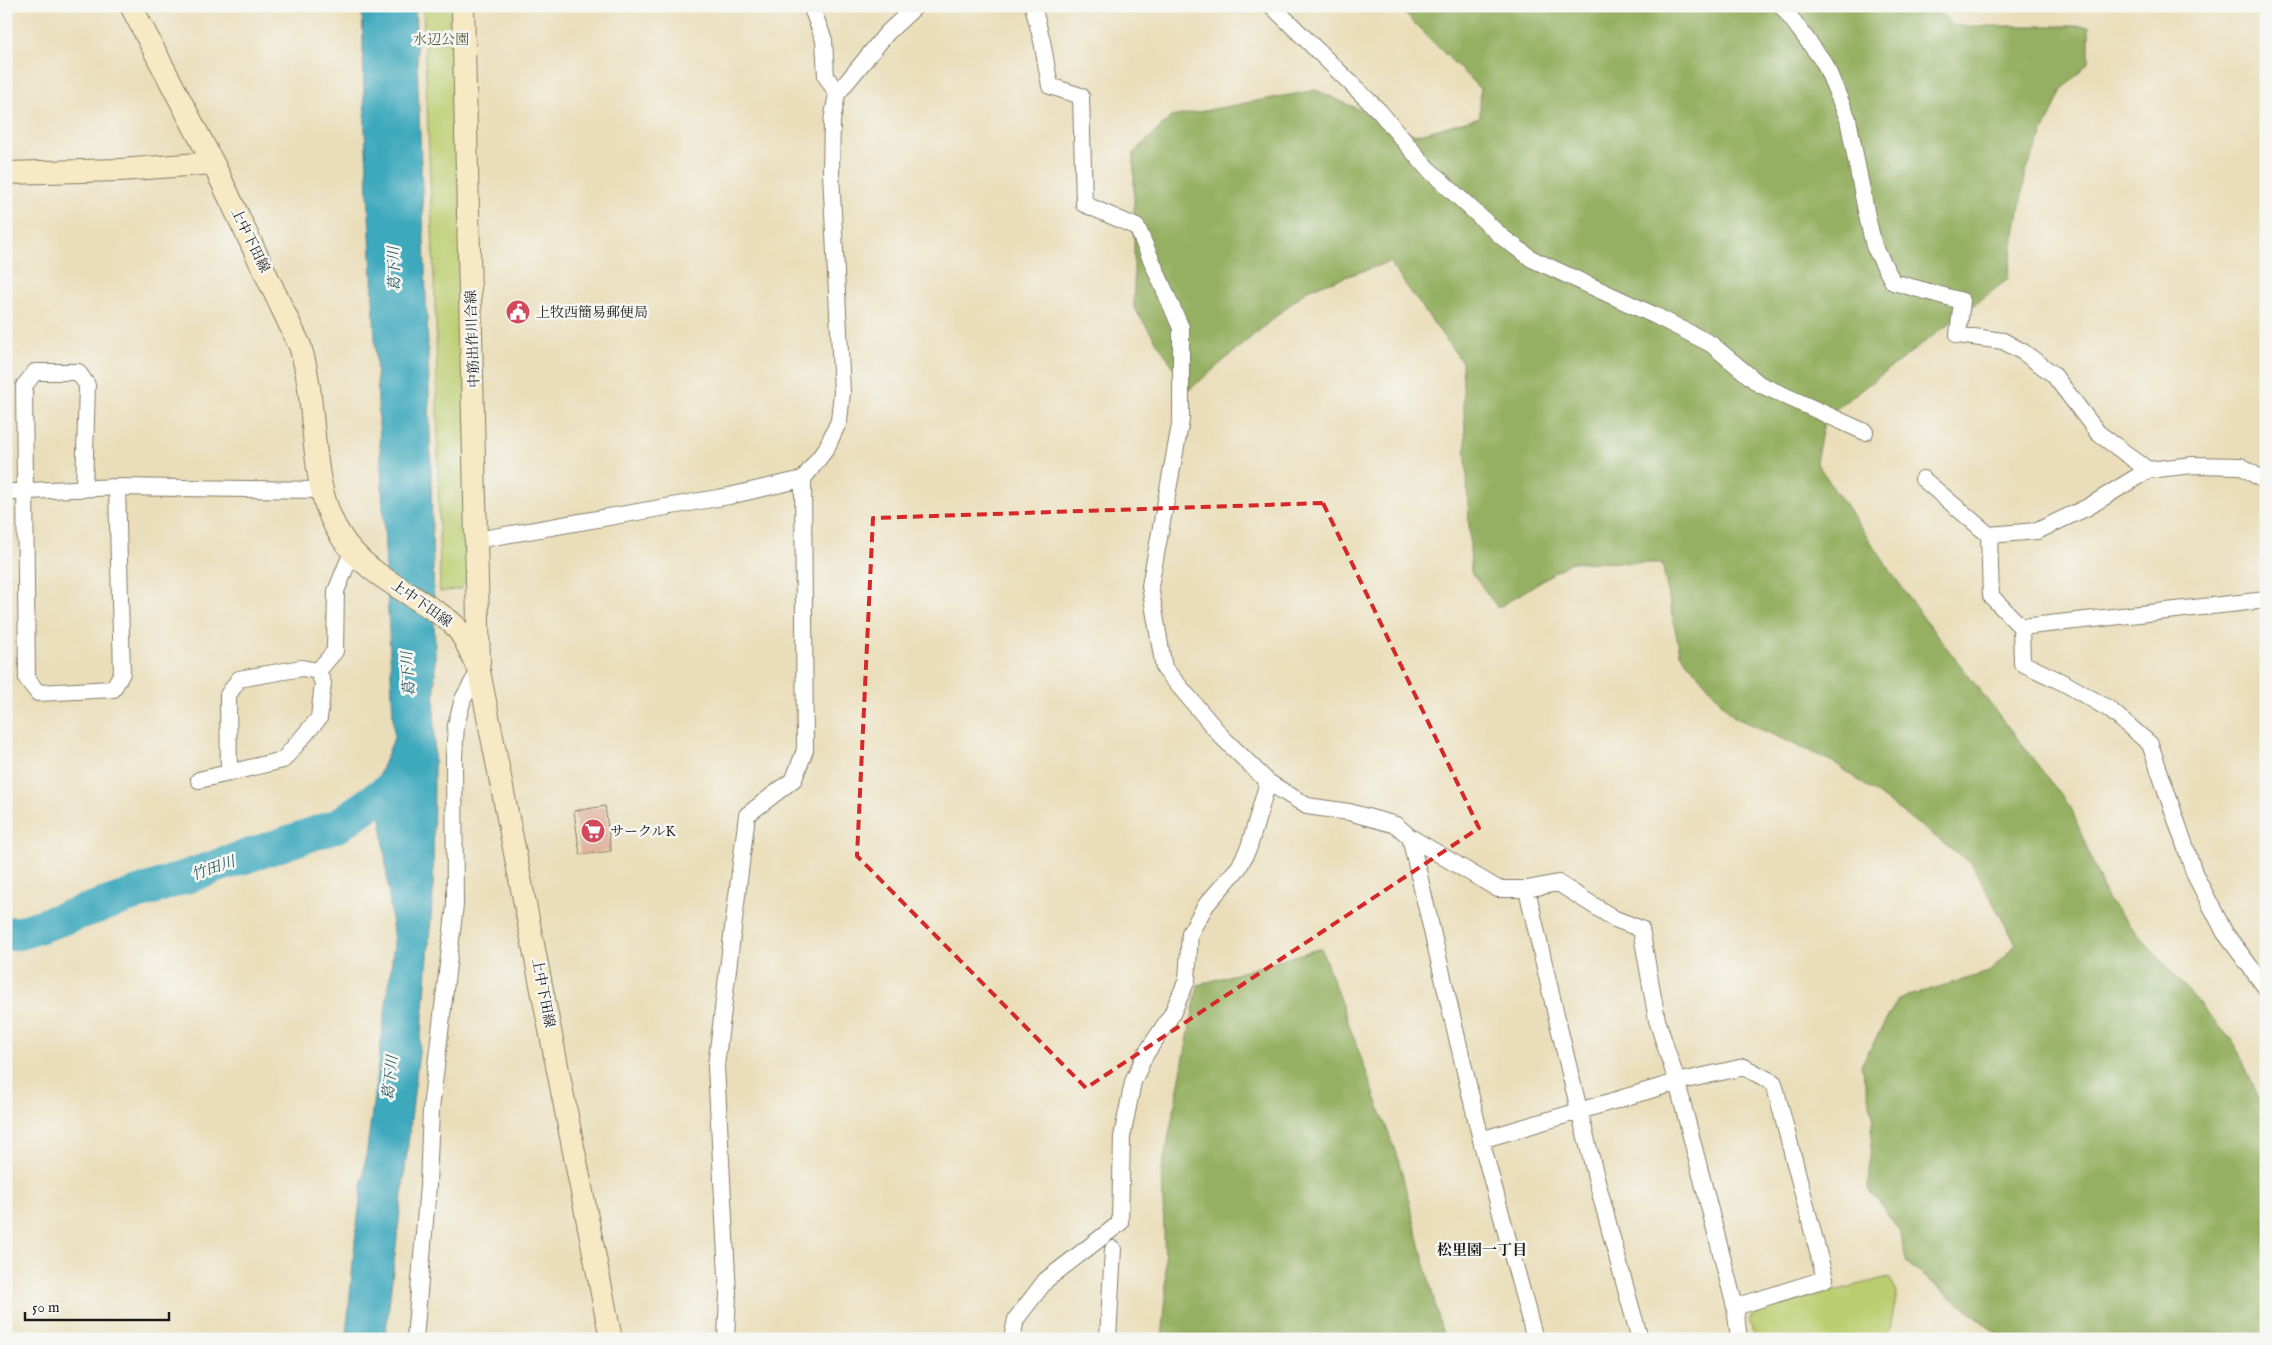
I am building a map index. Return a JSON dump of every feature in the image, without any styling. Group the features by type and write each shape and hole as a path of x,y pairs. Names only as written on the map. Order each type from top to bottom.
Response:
{"main road":[{"name":"上中下田線","path":"132,6 213,163 300,346 307,368 321,490 326,511 352,552 377,572 456,627 466,641 479,671 611,1339"},
{"name":"中筋出作川合線","path":"463,6 479,671"},
{"path":"6,173 120,170 213,163"}],"street":[{"path":"811,6 824,40 826,76 837,94"},
{"path":"726,1339 728,1294 716,1066 746,815 794,779 805,750 803,479 826,449 839,421 842,392 831,173 832,121 837,94 887,33 916,6"},
{"path":"1033,6 1042,41 1050,86 1081,96 1084,204 1136,227 1181,328 1181,420 1150,586 1164,668 1222,737 1268,782 1307,806 1349,812 1396,824 1410,837 1498,889 1527,889 1558,883 1615,920 1641,929 1657,1020 1677,1082 1735,1307 1739,1339"},
{"path":"1272,6 1380,112 1426,167 1502,237 1532,258 1711,344 1759,384 1865,432"},
{"path":"1782,6 1825,64 1848,119 1874,246 1893,282 1962,301 1958,335 2003,341 2023,352 2053,374 2098,432 2148,470"},
{"path":"84,489 87,385 78,372 35,372 24,386 27,679 38,693 113,689 122,673 117,487"},
{"path":"1923,479 1988,535 2037,531 2088,507 2148,470 2194,465 2240,466 2266,482"},
{"path":"477,540 729,496 803,479"},
{"path":"6,492 117,487 321,490"},
{"path":"1988,535 1991,596 2021,627 2022,664 2066,684 2109,709 2150,744 2194,875 2225,933 2266,988"},
{"path":"318,671 335,651 336,591 352,552"},
{"path":"2021,627 2222,603 2266,600"},
{"path":"229,773 228,695 239,679 302,668 318,671"},
{"path":"199,780 283,760 320,718 323,683 318,671"},
{"path":"415,1339 428,1186 432,1109 455,905 454,757 456,725 463,699 479,671"},
{"path":"1012,1339 1016,1319 1046,1280 1120,1224 1122,1137 1133,1082 1146,1055 1172,1014 1187,980 1190,934 1206,905 1239,867 1249,847 1268,782"},
{"path":"1410,837 1481,1140 1535,1339"},
{"path":"1527,889 1617,1260 1640,1339"},
{"path":"1481,1140 1677,1082 1744,1067 1774,1083 1825,1279 1735,1307"},
{"path":"1108,1339 1113,1249"}],"highlighted area":[{"path":"1323,503 1479,828 1086,1088 857,856 873,518"}],"green space":[{"name":"水辺公園","path":"423,6 457,6 471,570 461,589 440,592 436,326"},
{"path":"1397,6 1934,6 1953,26 2089,26 2089,62 2062,90 2026,171 2007,280 1825,417 1816,462 1916,608 2071,808 2107,899 2235,1044 2266,1114 2266,1339 2004,1339 1907,1263 1899,1230 1868,1187 1873,1116 1861,1065 1898,999 1989,972 2016,944 1971,863 1835,763 1734,717 1680,653 1662,563 1571,562 1498,608 1471,572 1462,362 1389,262 1307,290 1189,390 1134,308 1134,153 1171,117 1316,90 1416,135 1480,117 1480,89"},
{"path":"1321,948 1399,1162 1444,1339 1162,1339 1166,1296 1162,1171 1198,985"},
{"path":"1889,1277 1897,1293 1888,1339 1755,1339 1749,1320 1760,1310"}],"water":[{"name":"葛下川","path":"362,6 415,6 428,346 435,655 433,892 424,1009 385,1339 346,1339 355,1240 394,944 381,818 360,799 377,780 394,738 365,130"}],"building":[{"name":"サークルK","path":"605,806 611,851 580,855 574,811"}],"waterway":[{"name":"竹田川","path":"6,934 20,933 339,825 403,779"}],"place":[{"name":"上牧西簡易郵便局","path":"518,312"},
{"name":"サークルK","path":"593,831"}],"district":[{"name":"松里園一丁目","path":"1482,1250"}]}
